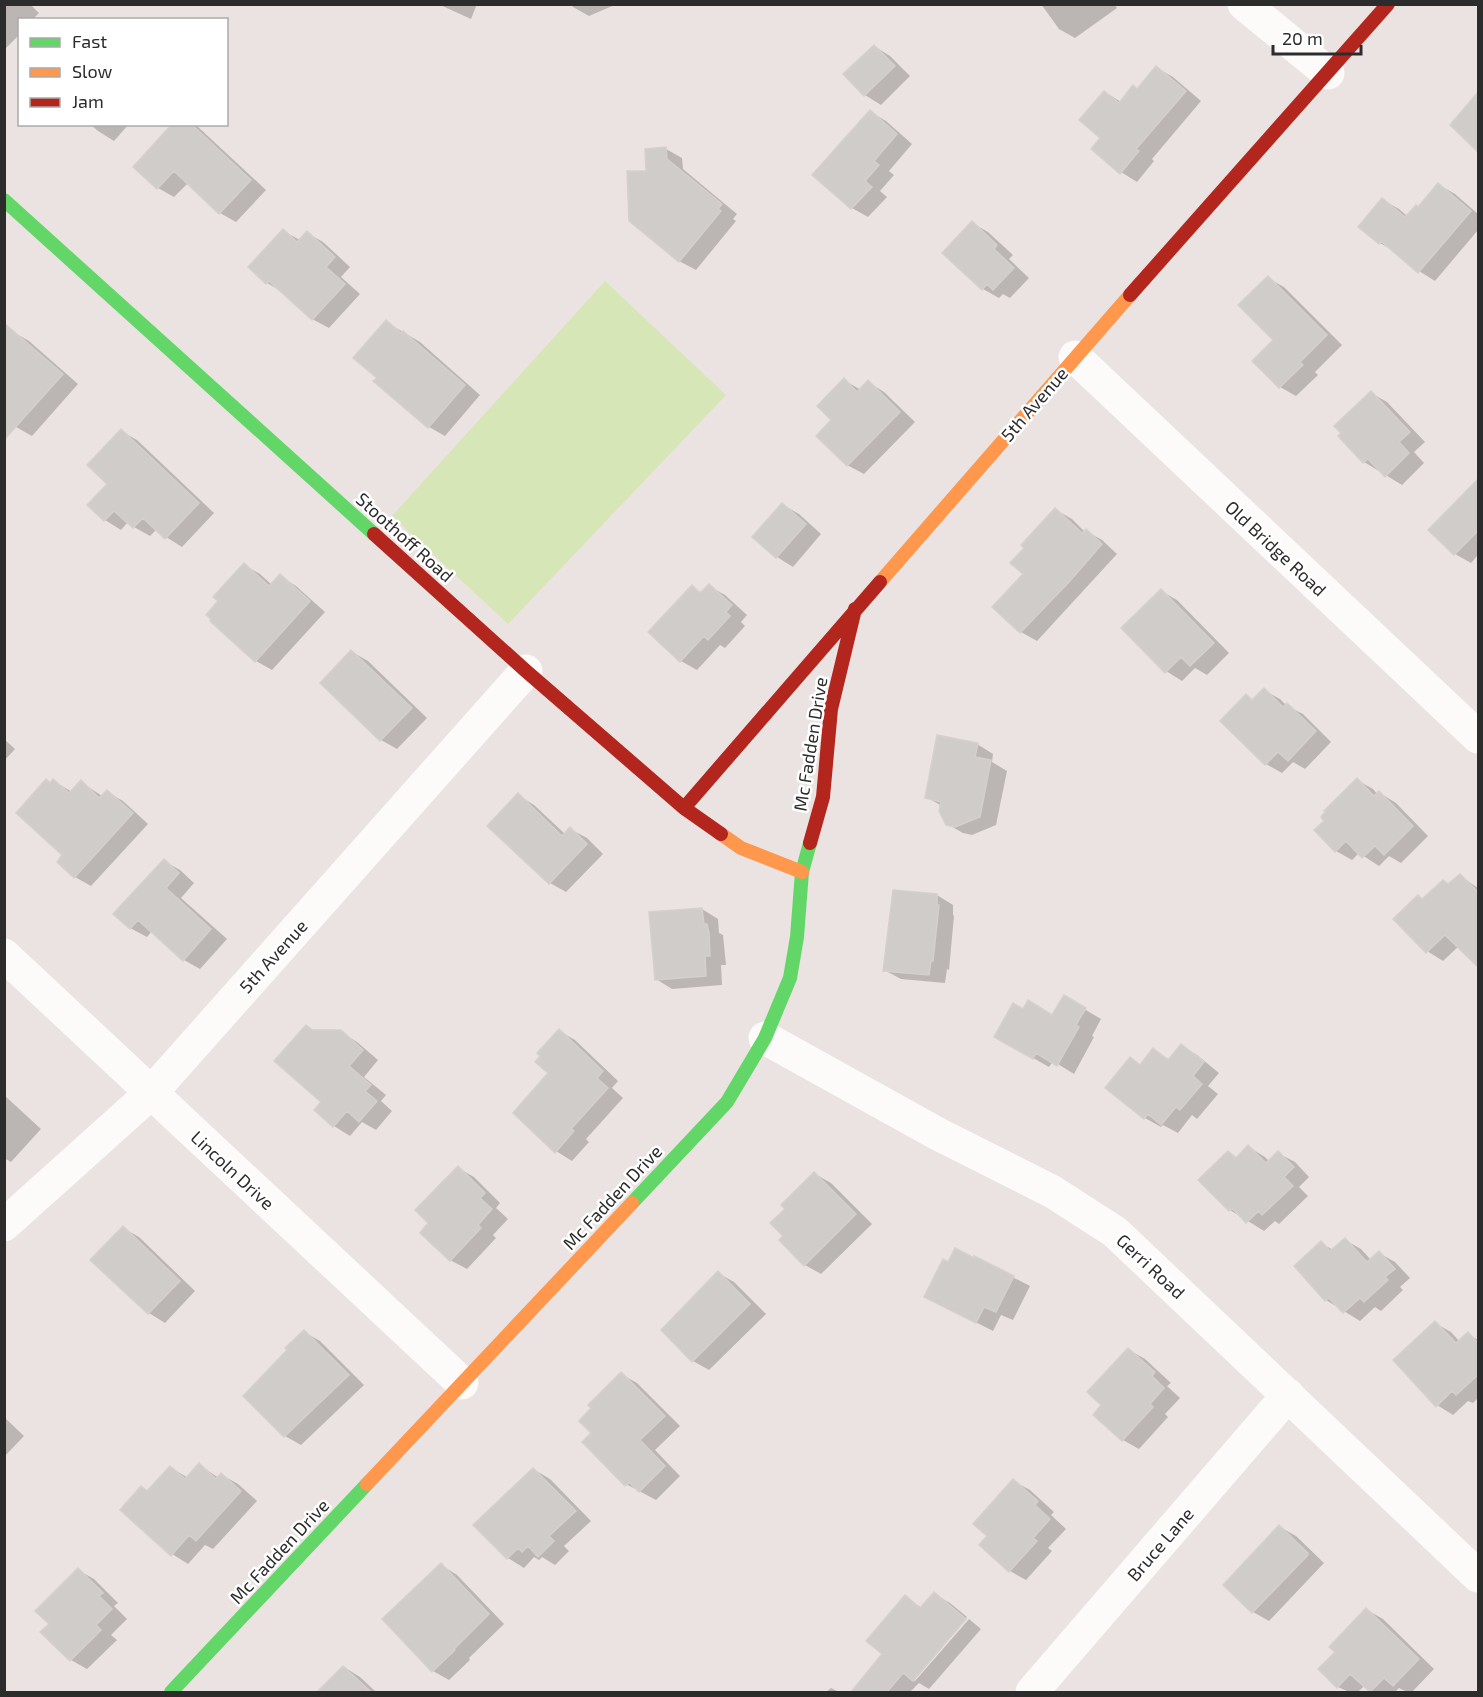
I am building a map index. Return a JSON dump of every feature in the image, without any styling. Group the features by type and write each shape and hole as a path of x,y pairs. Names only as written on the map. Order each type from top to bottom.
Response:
{"street":[{"path":"1244,4 1328,74"},
{"name":"5th Avenue","path":"684,808 855,609 1389,4"},
{"name":"Stoothoff Road","path":"4,200 526,671 684,808 741,848 802,872"},
{"name":"Old Bridge Road","path":"1076,357 1479,737"},
{"name":"Mc Fadden Drive","path":"171,1692 727,1102 765,1038 790,978 797,937 802,872 823,797 831,709 855,609"},
{"name":"5th Avenue","path":"4,1225 151,1094 526,671"},
{"name":"Lincoln Drive","path":"4,955 462,1383"},
{"name":"Gerri Road","path":"765,1038 938,1134 1053,1192 1114,1232 1479,1576"},
{"name":"Bruce Lane","path":"1032,1692 1288,1395"}],"green space":[{"path":"605,281 726,395 508,624 392,516"}],"building":[{"path":"874,45 895,66 864,96 843,74"},
{"path":"1156,66 1186,91 1136,149 1139,151 1120,174 1091,149 1100,138 1079,120 1104,91 1119,103 1133,85 1137,89"},
{"path":"1479,91 1479,153 1450,125"},
{"path":"870,110 897,134 874,161 879,165 865,181 872,187 851,209 812,175"},
{"path":"170,126 193,126 251,180 219,214 174,171 157,189 133,167"},
{"path":"666,147 667,159 722,204 718,209 721,211 679,262 629,221 627,171 646,171 645,149"},
{"path":"1438,183 1471,211 1418,273 1381,241 1379,244 1358,227 1382,198 1405,217 1416,205 1418,207"},
{"path":"972,221 997,245 994,249 1014,268 993,290 987,284 982,290 942,253"},
{"path":"283,229 297,242 307,231 335,257 326,267 345,284 312,320 269,281 266,284 248,267"},
{"path":"1268,276 1327,335 1300,362 1303,365 1279,388 1252,361 1273,340 1238,305"},
{"path":"386,320 401,333 403,331 465,385 428,428 373,381 377,378 353,358"},
{"path":"4,323 63,374 4,440"},
{"path":"844,378 857,392 868,380 900,412 847,466 816,436 831,420 817,406"},
{"path":"1371,391 1410,432 1399,442 1409,453 1385,477 1368,459 1363,463 1338,436 1341,433 1334,426"},
{"path":"121,429 199,503 165,539 143,518 133,528 114,511 104,521 87,505 107,484 87,465"},
{"path":"1479,478 1479,530 1454,555 1428,530"},
{"path":"782,503 806,524 776,558 752,537"},
{"path":"1055,508 1082,533 1086,529 1102,544 1020,633 992,607 1023,574 1010,563 1024,548 1021,545"},
{"path":"244,563 269,586 280,574 310,601 255,662 206,615 218,601 213,597"},
{"path":"709,584 732,605 726,612 730,616 708,640 704,636 680,662 648,632 692,585 700,593"},
{"path":"1161,589 1214,643 1190,666 1181,657 1165,673 1121,628"},
{"path":"351,650 412,708 380,741 320,683"},
{"path":"1264,688 1283,707 1287,703 1316,731 1288,761 1278,752 1265,765 1220,721 1246,694 1252,700"},
{"path":"937,735 978,743 975,757 991,760 980,817 955,827 946,825 939,811 941,802 925,798"},
{"path":"1357,778 1374,796 1379,791 1413,826 1384,855 1375,846 1362,858 1346,841 1335,852 1314,830 1324,821 1321,817 1324,811"},
{"path":"46,779 50,783 53,779 69,793 81,780 99,798 107,790 133,813 74,878 57,862 62,855 16,813"},
{"path":"518,793 562,836 570,827 587,844 549,884 487,826"},
{"path":"164,859 179,873 166,888 211,929 183,961 138,920 130,929 113,914"},
{"path":"1460,874 1479,893 1479,968 1445,935 1426,953 1393,919 1418,895 1422,899 1443,880 1448,884"},
{"path":"893,890 937,894 937,905 939,905 933,961 931,961 929,975 883,971"},
{"path":"702,908 704,924 707,924 709,933 710,956 705,956 706,976 655,980 649,912"},
{"path":"1064,995 1086,1008 1076,1025 1079,1027 1057,1066 1036,1053 1033,1059 994,1037 1013,1003 1023,1009 1028,1000 1052,1015"},
{"path":"306,1025 312,1030 341,1030 363,1050 349,1066 371,1085 365,1091 377,1101 359,1122 347,1111 333,1127 314,1110 321,1102 274,1061"},
{"path":"559,1029 603,1071 597,1078 608,1088 571,1129 574,1131 555,1153 513,1113 548,1073 535,1062 540,1056 537,1053"},
{"path":"1181,1044 1204,1062 1193,1076 1202,1084 1180,1110 1176,1107 1161,1125 1148,1114 1144,1119 1105,1088 1130,1057 1140,1065 1153,1048 1168,1060"},
{"path":"1248,1145 1266,1163 1278,1151 1294,1167 1284,1177 1293,1186 1262,1215 1259,1211 1246,1223 1232,1208 1229,1211 1198,1180 1228,1151 1236,1158"},
{"path":"458,1166 485,1193 480,1198 492,1209 478,1225 481,1228 450,1261 420,1233 428,1223 415,1210"},
{"path":"814,1172 856,1214 804,1266 779,1240 783,1236 770,1223 785,1209 781,1205"},
{"path":"123,1226 180,1281 148,1314 90,1260"},
{"path":"1345,1238 1367,1262 1379,1251 1395,1269 1385,1277 1388,1280 1364,1302 1360,1298 1343,1313 1329,1298 1325,1301 1294,1266 1321,1241 1330,1251"},
{"path":"955,1248 1014,1276 996,1312 984,1307 976,1323 924,1297 943,1259 948,1262"},
{"path":"718,1271 750,1304 692,1362 661,1330"},
{"path":"1435,1321 1456,1343 1468,1332 1479,1344 1479,1374 1456,1395 1452,1391 1436,1407 1393,1360"},
{"path":"304,1330 349,1375 284,1437 243,1396"},
{"path":"1128,1348 1155,1372 1152,1376 1164,1388 1150,1404 1153,1407 1122,1441 1093,1415 1101,1405 1087,1392"},
{"path":"621,1372 665,1416 640,1440 665,1466 639,1492 629,1482 625,1486 582,1442 591,1433 579,1421 591,1408 588,1405"},
{"path":"199,1463 216,1479 221,1473 241,1491 196,1541 189,1535 171,1556 120,1510 141,1486 147,1491 170,1466 185,1479"},
{"path":"533,1468 576,1511 549,1536 554,1541 538,1557 528,1546 522,1552 518,1548 507,1559 473,1525"},
{"path":"1013,1479 1038,1501 1035,1505 1050,1519 1033,1538 1037,1541 1009,1572 979,1545 987,1536 973,1524"},
{"path":"1279,1525 1308,1555 1252,1613 1223,1585"},
{"path":"441,1563 489,1614 432,1672 382,1619"},
{"path":"78,1568 103,1593 99,1596 112,1609 96,1625 101,1630 70,1661 40,1632 49,1624 35,1611"},
{"path":"934,1592 966,1619 913,1681 903,1673 887,1692 851,1692 882,1654 866,1641 905,1595 920,1608"},
{"path":"1366,1608 1419,1659 1393,1686 1384,1678 1370,1692 1350,1674 1337,1688 1318,1669 1335,1652 1329,1647"},
{"path":"343,1666 371,1692 317,1692"}],"traffic: fast":[{"path":"4,200 374,534"},
{"path":"632,1203 727,1102 765,1038 790,978 797,937 802,872 810,843"},
{"path":"171,1692 367,1484"}],"traffic: slow":[{"path":"880,582 1130,295"},
{"path":"721,834 741,848 802,872"},
{"path":"367,1484 632,1203"}],"traffic: jam":[{"path":"1130,295 1388,4"},
{"path":"374,534 526,671 684,808 721,834"},
{"path":"684,808 880,582"},
{"path":"810,843 823,797 831,709 855,609"}]}
